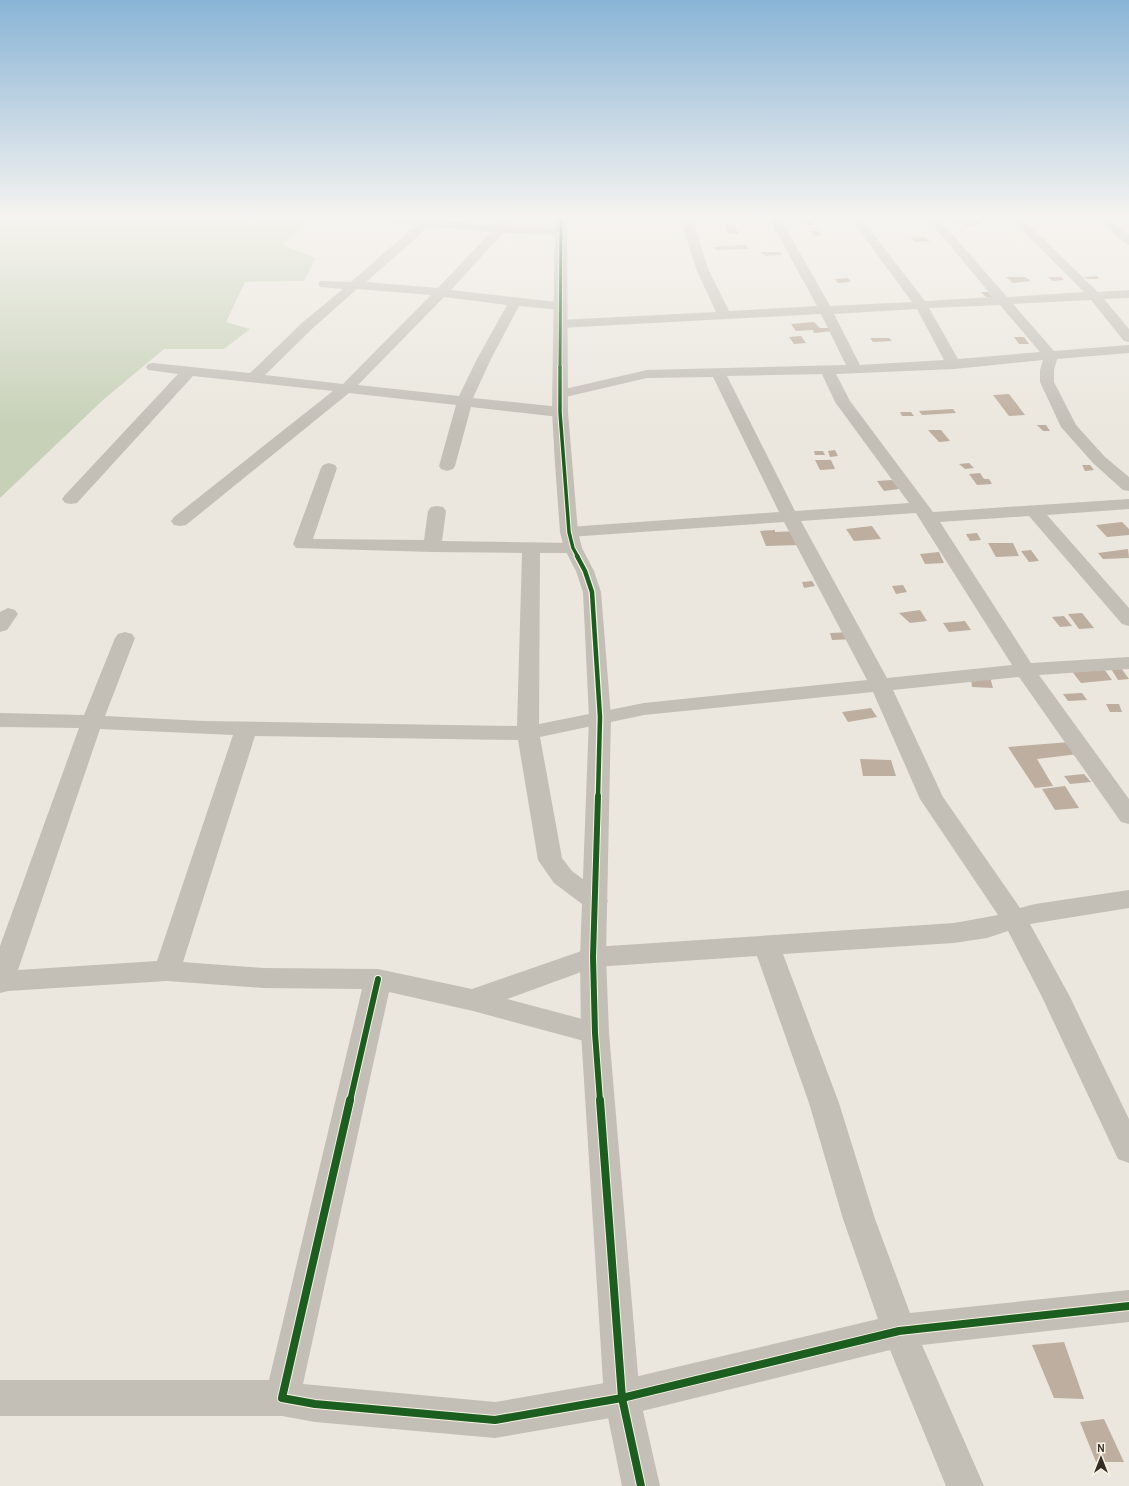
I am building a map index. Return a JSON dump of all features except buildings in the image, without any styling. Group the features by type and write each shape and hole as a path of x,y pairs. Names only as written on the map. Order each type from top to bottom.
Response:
{"street":[{"path":"253,379 282,349 352,287"},
{"path":"380,287 561,306"},
{"path":"180,522 348,387 446,287"},
{"path":"561,287 560,403 571,540 585,571 592,592 600,717 593,957 595,1033 622,1398 641,1486"},
{"path":"711,287 724,314"},
{"path":"813,287 855,369"},
{"path":"908,287 921,305 954,365"},
{"path":"992,287 1051,356"},
{"path":"1086,287 1129,338"},
{"path":"560,324 724,314 1129,294"},
{"path":"447,466 465,400 484,359 515,302"},
{"path":"153,367 253,379 348,387 465,400 560,403 643,374 827,370 954,365 1129,350"},
{"path":"1051,356 1047,370 1047,382 1069,428 1098,460 1129,486"},
{"path":"827,370 843,402 924,512 1026,670 1129,816"},
{"path":"71,499 188,372"},
{"path":"718,372 790,517 880,684 932,799 1015,920 1054,995 1129,1150"},
{"path":"330,468 302,544 531,548 571,540 790,517 924,512 1034,511 1129,504"},
{"path":"432,547 437,511"},
{"path":"1034,511 1129,620"},
{"path":"531,548 528,733 550,860 562,877 595,901"},
{"path":"125,638 92,722 0,982 167,970 263,978 378,979 472,1000 595,1033"},
{"path":"0,720 92,722 246,729 528,733 600,717 644,710 880,684 1026,670 1129,663"},
{"path":"167,970 246,729"},
{"path":"472,1000 593,957 954,933 987,928 1035,913 1129,899"},
{"path":"768,946 824,1103 859,1219 899,1331 965,1486"},
{"path":"282,1398 378,979"},
{"path":"0,1398 282,1398 315,1404 495,1420 622,1398 899,1331 1129,1306"}],"green space":[{"path":"0,287 242,287 226,322 250,329 224,349 164,349 103,400 0,498"}],"cycle path":[{"path":"561,287 560,412 569,532 573,548 585,571 592,592 600,717 593,957 595,1033 622,1398 641,1486"},
{"path":"378,979 282,1398 315,1404 495,1420 622,1398 899,1331 1129,1306"}]}
